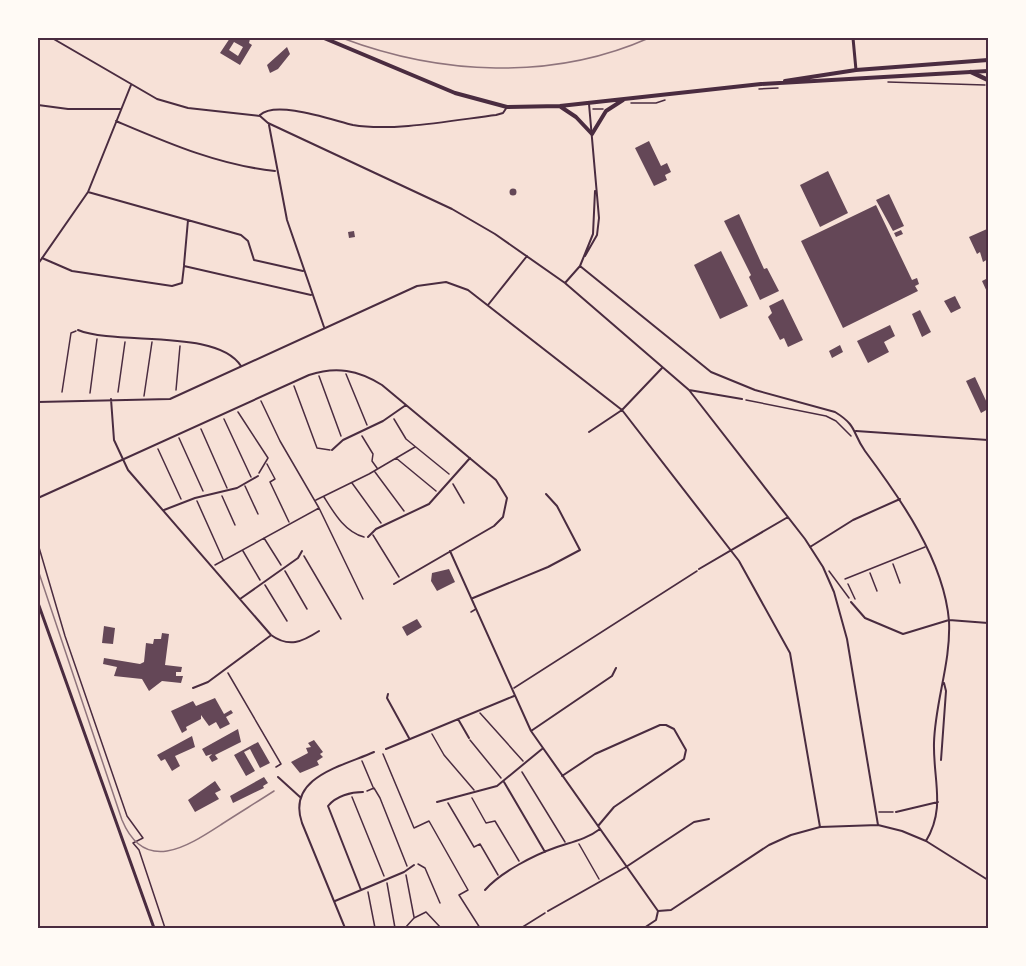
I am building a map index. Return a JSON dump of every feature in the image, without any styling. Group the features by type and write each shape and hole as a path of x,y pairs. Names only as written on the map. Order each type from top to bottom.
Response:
{"highway":[{"path":"971,72 988,82"}],"main road":[{"path":"324,38 455,93 507,106 560,106 626,101 856,70 988,60"},
{"path":"853,38 858,78"},
{"path":"761,84 988,71"},
{"path":"560,106 576,117 592,134 606,111 626,101"},
{"path":"38,603 154,928"}],"street":[{"path":"52,38 158,99 188,108 250,113 260,116 268,123 452,209 527,256 565,284 689,390 788,516 810,547 834,592 844,627 878,825"},
{"path":"38,264 88,192 131,85"},
{"path":"565,284 580,266 593,234 596,188 589,102"},
{"path":"38,105 68,109 120,109"},
{"path":"260,116 266,110 286,110 364,127 391,126 495,115 503,113 507,106"},
{"path":"116,121 202,156 251,168 276,171"},
{"path":"268,123 276,171 303,271 324,327"},
{"path":"88,192 241,235 248,242 254,260 303,271"},
{"path":"42,258 72,271 172,286 182,282 188,220"},
{"path":"488,305 527,256"},
{"path":"184,266 311,295"},
{"path":"580,266 711,372 755,390 835,412 856,430 862,447 900,499 925,547 941,585 949,620 949,646 934,742 938,818 926,841"},
{"path":"38,402 170,399 417,286 431,282 459,285 622,410 730,549 790,653 820,827"},
{"path":"78,330 98,335 153,338 225,351 232,355 241,366"},
{"path":"589,432 622,410 662,368"},
{"path":"38,498 200,426 292,382 318,372 345,370 370,378 406,405 502,486 507,498 506,510 494,526 394,584"},
{"path":"689,390 742,399"},
{"path":"111,399 112,434 123,461 271,635 285,643 298,643 319,631"},
{"path":"332,450 343,440 392,416 406,405"},
{"path":"856,430 988,440"},
{"path":"368,537 383,525 429,504 470,458"},
{"path":"164,510 204,495 229,491 245,485 258,476"},
{"path":"472,598 548,567 580,550 557,506 546,494"},
{"path":"810,547 853,520 900,499"},
{"path":"699,569 788,516"},
{"path":"845,579 925,547"},
{"path":"450,551 531,731 658,911 658,916 644,928"},
{"path":"240,599 302,552"},
{"path":"851,602 865,618 903,634 949,620 988,623"},
{"path":"471,612 477,608"},
{"path":"193,688 208,682 226,670 271,635"},
{"path":"531,731 612,676 616,668"},
{"path":"941,760 946,691 943,680"},
{"path":"388,694 387,698 409,738"},
{"path":"386,748 514,696"},
{"path":"458,718 469,738"},
{"path":"485,890 500,878 545,852 577,841 599,827 614,807 684,759 687,750 674,729 660,725 595,754 562,776"},
{"path":"437,802 470,794 504,781 542,749"},
{"path":"345,928 299,814 301,797 308,784 318,776 374,752"},
{"path":"278,777 301,797"},
{"path":"504,781 545,852"},
{"path":"361,890 328,810 333,800 350,793 363,792"},
{"path":"897,812 938,802"},
{"path":"548,911 627,867 694,822 709,819"},
{"path":"658,911 671,910 769,845 791,835 820,827 878,825 926,841 988,880"},
{"path":"335,902 414,865"}],"path":[{"path":"881,82 988,82"},
{"path":"758,89 781,88"},
{"path":"626,101 656,103 669,98"},
{"path":"590,110 606,111"},
{"path":"62,392 72,333 78,330"},
{"path":"90,393 98,335"},
{"path":"117,392 125,336"},
{"path":"144,396 153,338"},
{"path":"176,390 180,342"},
{"path":"345,370 369,428"},
{"path":"318,372 343,440"},
{"path":"292,382 317,448 332,450"},
{"path":"258,398 280,441 320,508 363,599"},
{"path":"742,399 826,416 836,421 850,436"},
{"path":"236,409 268,458 267,464 258,476"},
{"path":"222,415 252,481"},
{"path":"392,416 406,439 452,479 464,503"},
{"path":"200,426 229,491"},
{"path":"361,433 373,454 372,461 376,470 407,515"},
{"path":"178,436 204,495"},
{"path":"156,446 183,502"},
{"path":"315,501 416,447"},
{"path":"396,458 439,494"},
{"path":"267,464 274,480 270,482 289,523"},
{"path":"352,482 383,525"},
{"path":"245,485 258,514"},
{"path":"220,492 235,525"},
{"path":"323,497 336,516 356,535 368,537"},
{"path":"195,498 224,560"},
{"path":"212,567 320,508"},
{"path":"372,532 401,580"},
{"path":"264,538 307,609"},
{"path":"38,544 65,636 128,816 143,838 133,843 139,850 165,928"},
{"path":"242,550 286,621"},
{"path":"302,552 341,619"},
{"path":"892,560 900,583"},
{"path":"511,690 699,569"},
{"path":"869,569 877,591"},
{"path":"835,579 851,602"},
{"path":"848,584 855,599"},
{"path":"226,670 281,764 276,767"},
{"path":"478,711 525,764"},
{"path":"430,730 444,755 476,792"},
{"path":"469,738 504,781"},
{"path":"383,754 414,828 429,821 468,890 459,895 480,928"},
{"path":"361,758 407,870 414,918"},
{"path":"520,769 566,844"},
{"path":"363,792 374,788"},
{"path":"350,793 386,880 395,928"},
{"path":"470,794 486,823 495,821 517,857"},
{"path":"447,801 474,847 480,843 500,878"},
{"path":"876,813 897,812"},
{"path":"577,841 600,881"},
{"path":"414,865 423,865 440,903"},
{"path":"367,888 375,928"},
{"path":"521,928 548,911"},
{"path":"405,928 414,918 426,912 441,928"},
{"path":"408,925 411,928"}],"building":[{"path":"230,38 250,39 249,43 252,45 240,65 220,53","holes":["234,42 243,47 238,56 229,50"]},
{"path":"287,47 290,54 278,69 270,73 267,65"},
{"path":"649,141 661,166 667,163 671,172 665,175 667,180 654,186 635,148"},
{"path":"828,171 848,213 820,227 800,185"},
{"path":"513,189 516,192 513,195 510,192"},
{"path":"889,194 904,226 893,231 876,200"},
{"path":"876,205 912,280 917,278 919,284 915,286 918,291 843,328 801,241"},
{"path":"739,214 764,269 767,268 779,291 760,300 749,277 751,275 724,221"},
{"path":"987,229 988,259 983,262 980,252 977,254 969,237"},
{"path":"901,230 903,234 896,237 894,233"},
{"path":"354,231 355,237 349,238 348,232"},
{"path":"721,251 748,306 720,319 694,265"},
{"path":"988,278 988,294 982,281"},
{"path":"955,296 961,308 951,313 944,301"},
{"path":"783,299 803,340 788,347 784,338 780,340 768,317 772,313 769,306"},
{"path":"920,310 931,332 922,337 912,314"},
{"path":"890,325 895,336 884,342 889,352 868,363 857,341"},
{"path":"840,345 843,352 832,358 829,351"},
{"path":"975,377 988,405 988,409 981,413 966,381"},
{"path":"449,569 455,582 437,591 431,581 432,573"},
{"path":"417,619 422,627 407,636 402,627"},
{"path":"104,626 115,628 113,644 102,643"},
{"path":"162,633 169,634 165,665 182,667 181,672 176,672 176,676 183,676 181,683 162,681 149,691 142,679 114,676 117,667 103,664 104,658 140,664 144,662 146,643 153,644 154,639 161,639"},
{"path":"215,698 224,714 231,710 233,713 226,717 230,724 220,729 216,722 209,726 201,715 201,719 186,727 187,730 182,733 171,711 193,701 196,706"},
{"path":"238,729 241,742 215,755 218,759 212,762 209,757 212,754 206,756 202,749"},
{"path":"192,736 195,747 175,756 180,766 172,771 165,759 161,761 157,755"},
{"path":"314,740 323,752 320,754 323,757 317,761 319,765 300,773 291,762 308,753 306,748 311,747 308,743"},
{"path":"258,742 270,763 260,768 250,749 244,752 255,771 246,776 234,755"},
{"path":"264,777 268,783 263,786 264,788 233,803 230,796"},
{"path":"215,781 221,790 215,793 219,799 195,812 188,800"}],"tram line":[{"path":"38,570 122,820 132,837 143,847 155,851 168,851 181,847 274,791"}],"railway":[{"path":"342,38 418,60 457,66 496,68 535,67 574,61 612,52 649,38"}]}
